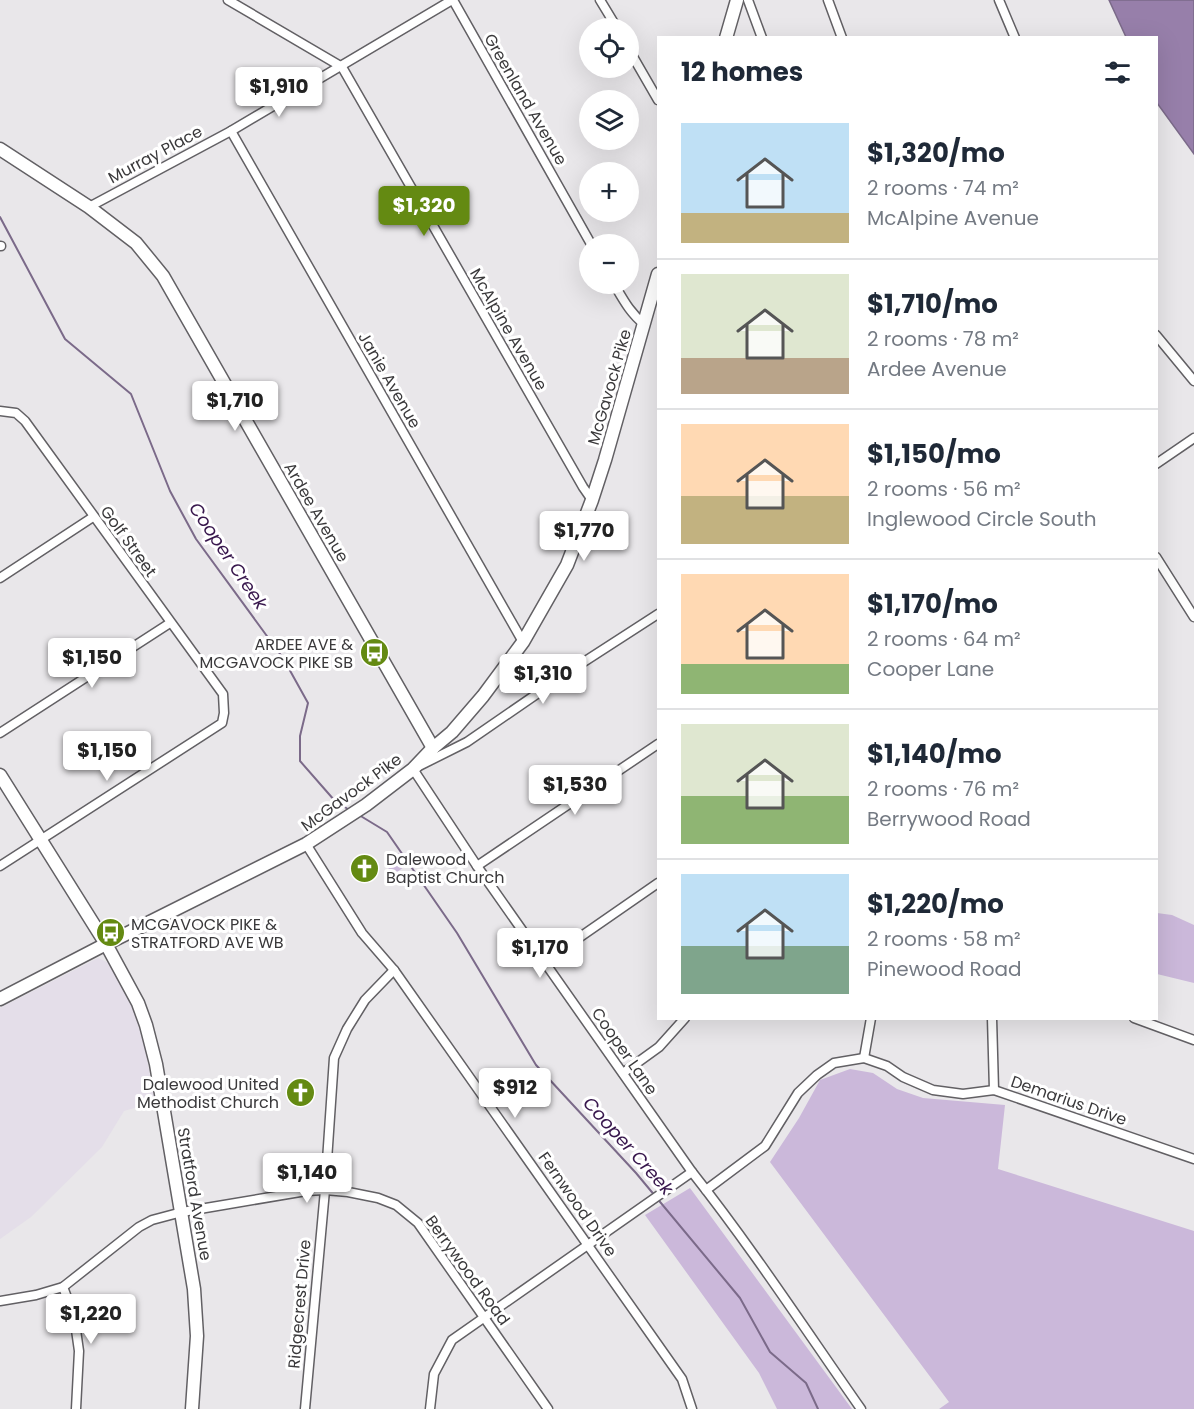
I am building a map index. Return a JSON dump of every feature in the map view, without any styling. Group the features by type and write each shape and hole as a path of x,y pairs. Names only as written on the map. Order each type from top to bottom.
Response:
{"street":[{"path":"228,0 342,66"},
{"name":"Murray Place","path":"89,207 231,131 452,0"},
{"name":"Greenland Avenue","path":"452,0 585,234"},
{"path":"600,0 611,18"},
{"path":"727,36 737,0"},
{"path":"748,0 761,36"},
{"path":"828,0 841,36"},
{"path":"999,0 1014,36"},
{"name":"McAlpine Avenue","path":"342,66 503,350 592,500"},
{"path":"639,67 657,98"},
{"name":"Janie Avenue","path":"231,131 523,642"},
{"name":"Ardee Avenue","path":"0,149 89,207 136,243 163,276 438,751"},
{"name":"McGavock Pike","path":"0,999 306,844 348,818 438,751 523,642 567,565 592,500 657,278"},
{"path":"619,294 627,308 644,324"},
{"path":"1158,337 1194,381"},
{"name":"Golf Street","path":"0,411 16,413 25,421 93,518 223,694 225,703 222,723 41,840"},
{"path":"1158,463 1194,438"},
{"path":"2,573 93,518"},
{"path":"1158,560 1194,616"},
{"path":"438,751 467,742 657,615"},
{"path":"0,733 170,623"},
{"path":"452,732 467,742"},
{"path":"477,866 657,745"},
{"name":"Cooper Lane","path":"413,769 477,866 706,1190"},
{"name":"Stratford Avenue","path":"0,775 106,944 138,1003 146,1024 156,1064 182,1212 197,1315 192,1409"},
{"path":"0,866 41,840"},
{"name":"Fernwood Drive","path":"306,844 362,933 394,970 682,1379 692,1409"},
{"path":"544,962 657,884"},
{"name":"Ridgecrest Drive","path":"305,1409 325,1190 334,1058 347,1029 365,1000 394,970"},
{"path":"622,1073 659,1047 683,1020"},
{"path":"864,1059 871,1020"},
{"path":"992,1020 994,1090"},
{"path":"1139,1020 1194,1040"},
{"name":"Demarius Drive","path":"706,1190 765,1146 798,1093 816,1075 834,1063 864,1059 887,1066 903,1077 933,1090 963,1094 994,1090 1194,1159"},
{"path":"430,1409 434,1374 452,1340 692,1172"},
{"name":"Berrywood Road","path":"0,1301 36,1295 63,1287 152,1220 182,1212 306,1191 325,1190 358,1194 396,1205 418,1223 548,1409"},
{"path":"706,1190 760,1262 861,1409"},
{"path":"63,1287 74,1316 78,1352 76,1409"}],"shaded area":[{"path":"1109,0 1194,0 1194,154 1158,104 1158,36 1126,36"},
{"path":"399,853 408,864 393,875 385,863"},
{"path":"1158,913 1172,915 1194,925 1194,983 1158,974"},
{"path":"98,958 111,964 127,991 144,1043 155,1102 124,1111 102,1147 31,1217 0,1239 0,1008"},
{"path":"850,1069 873,1073 897,1089 923,1098 1005,1105 998,1169 1194,1231 1194,1409 939,1409 949,1402 770,1162 799,1118 820,1080"},
{"path":"690,1188 852,1409 777,1409 759,1373 645,1215"}],"waterway":[{"name":"Cooper Creek","path":"0,217 65,339 131,394 170,491 196,539 283,658 308,703 300,736 300,761 335,801 351,811"},
{"name":"Cooper Creek","path":"359,815 387,832 457,933 536,1065 636,1173 740,1298 770,1352 806,1383 818,1409"}],"place":[{"name":"ARDEE AVE & MCGAVOCK PIKE SB","path":"374,653"},
{"name":"Dalewood Baptist Church","path":"365,868"},
{"name":"MCGAVOCK PIKE & STRATFORD AVE WB","path":"110,933"},
{"name":"Dalewood United Methodist Church","path":"300,1093"}]}
